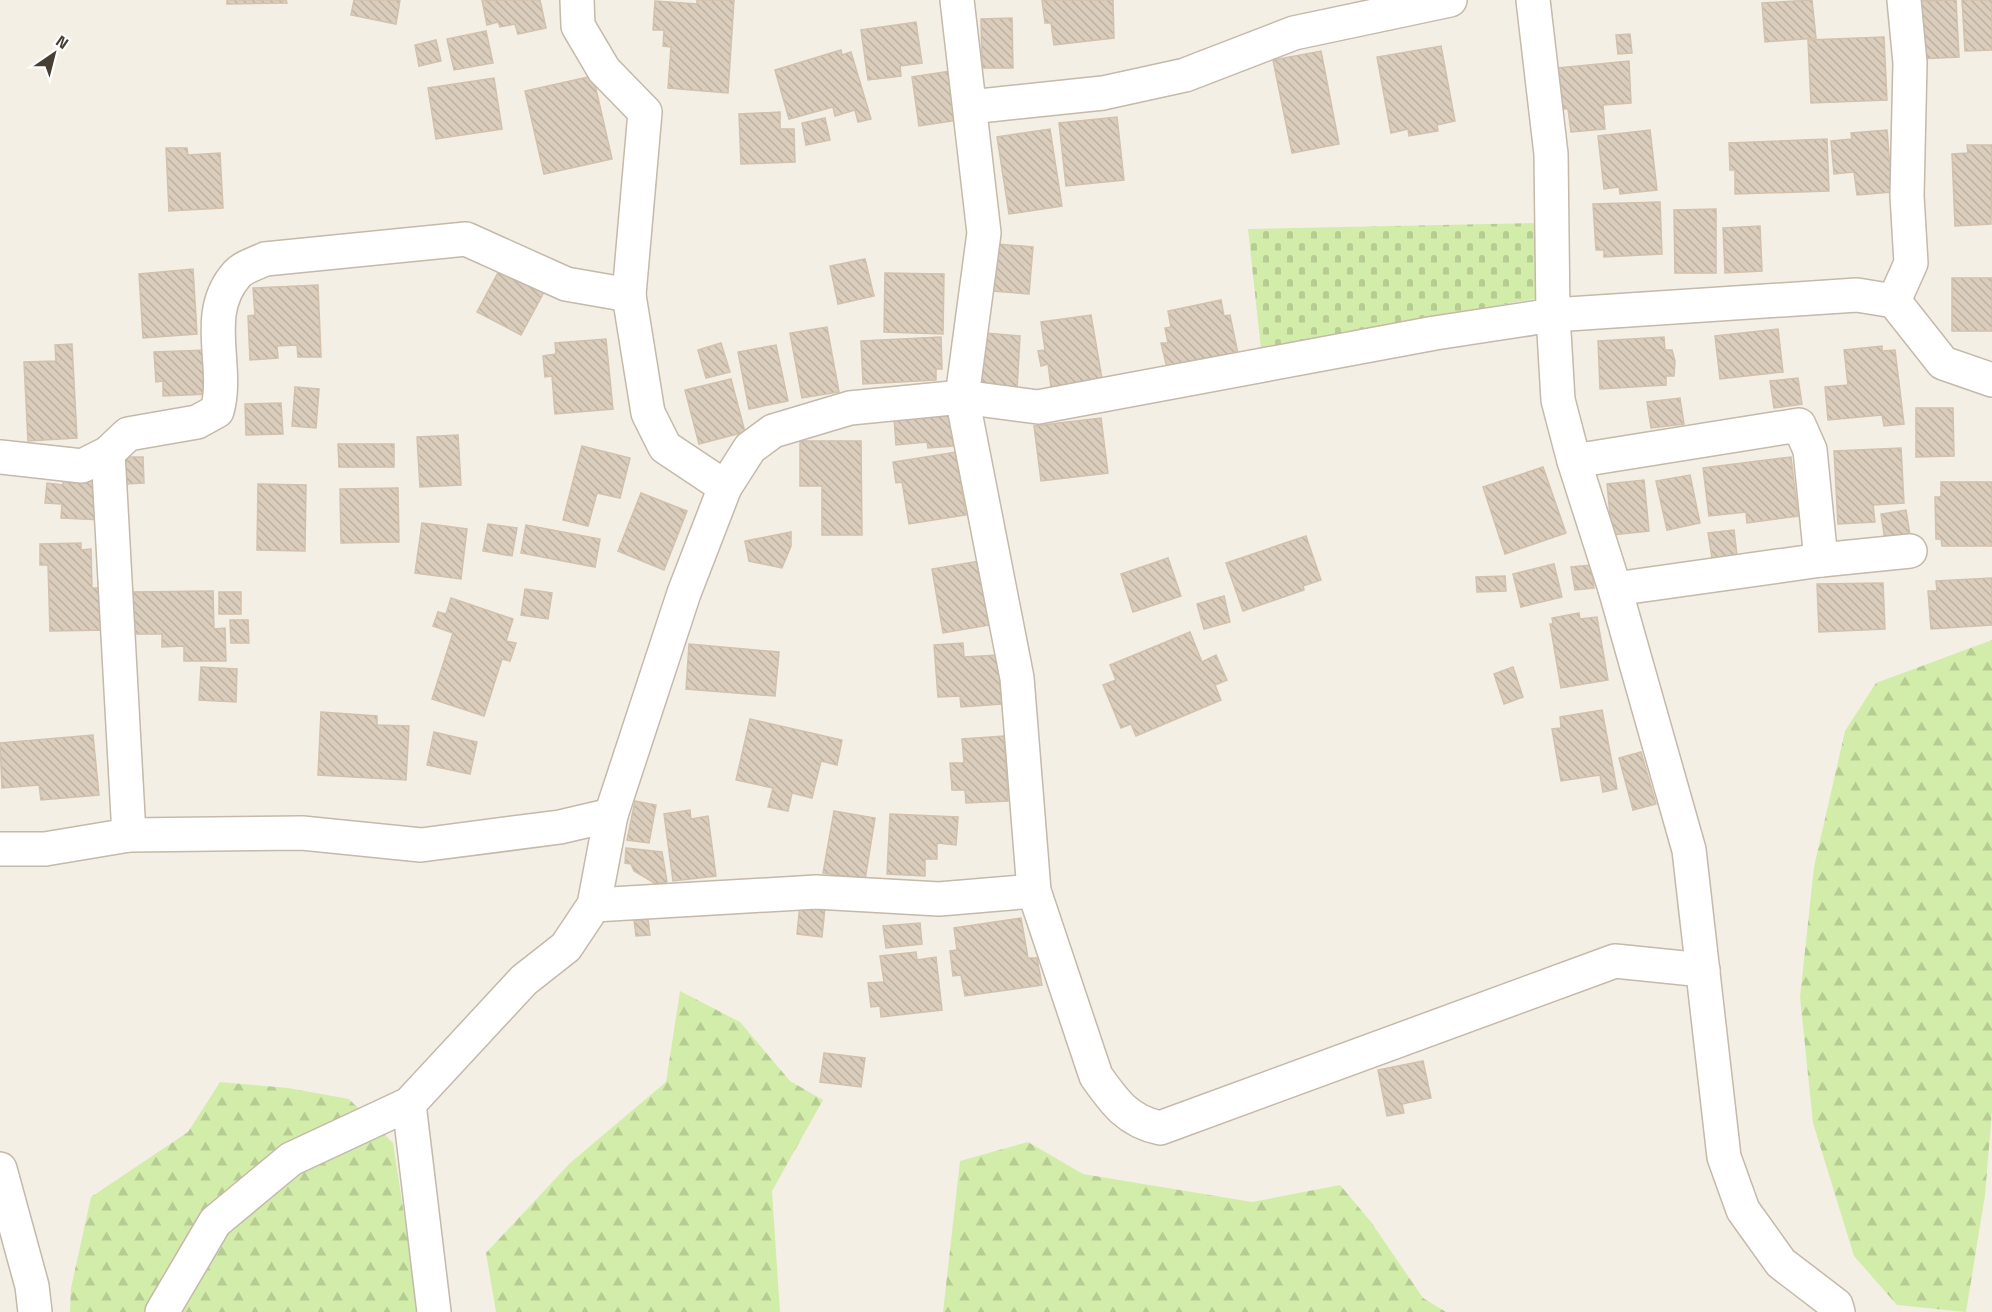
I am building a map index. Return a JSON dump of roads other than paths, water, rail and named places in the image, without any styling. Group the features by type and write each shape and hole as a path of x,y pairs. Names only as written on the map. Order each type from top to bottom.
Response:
{"street":[{"path":"577,0 578,26 588,44 604,70 645,112 629,295 648,413 665,447 725,487"},
{"path":"957,0 984,233 962,397 1017,678 1034,891 1096,1076 1114,1101 1139,1123 1160,1128 1615,961 1703,970"},
{"path":"970,107 1103,93 1185,75 1294,33 1449,0"},
{"path":"1533,0 1551,154 1553,315 1558,400 1574,461 1615,589 1689,850 1724,1157 1743,1210 1781,1263 1836,1305 1838,1312"},
{"path":"1894,301 1911,263 1907,196 1910,63 1904,0"},
{"path":"0,457 82,466 108,453 128,434 197,422 217,411 222,393 216,329 221,299 238,273 265,259 466,239 566,284 629,295"},
{"path":"162,1312 216,1222 291,1159 409,1104 524,980 566,947 594,905 611,815 684,593 725,487 750,448 773,431 850,408 962,397 1038,407 1435,333 1553,315 1857,295 1894,301 1943,363 1992,380"},
{"path":"1574,461 1799,425 1810,450 1821,560"},
{"path":"108,453 129,835"},
{"path":"1615,589 1821,560 1910,551"},
{"path":"0,849 45,849 129,835 302,833 421,845 560,827 611,815"},
{"path":"594,905 816,892 939,899 1034,891"},
{"path":"409,1104 434,1312"},
{"path":"0,1169 32,1286 35,1312"}]}
